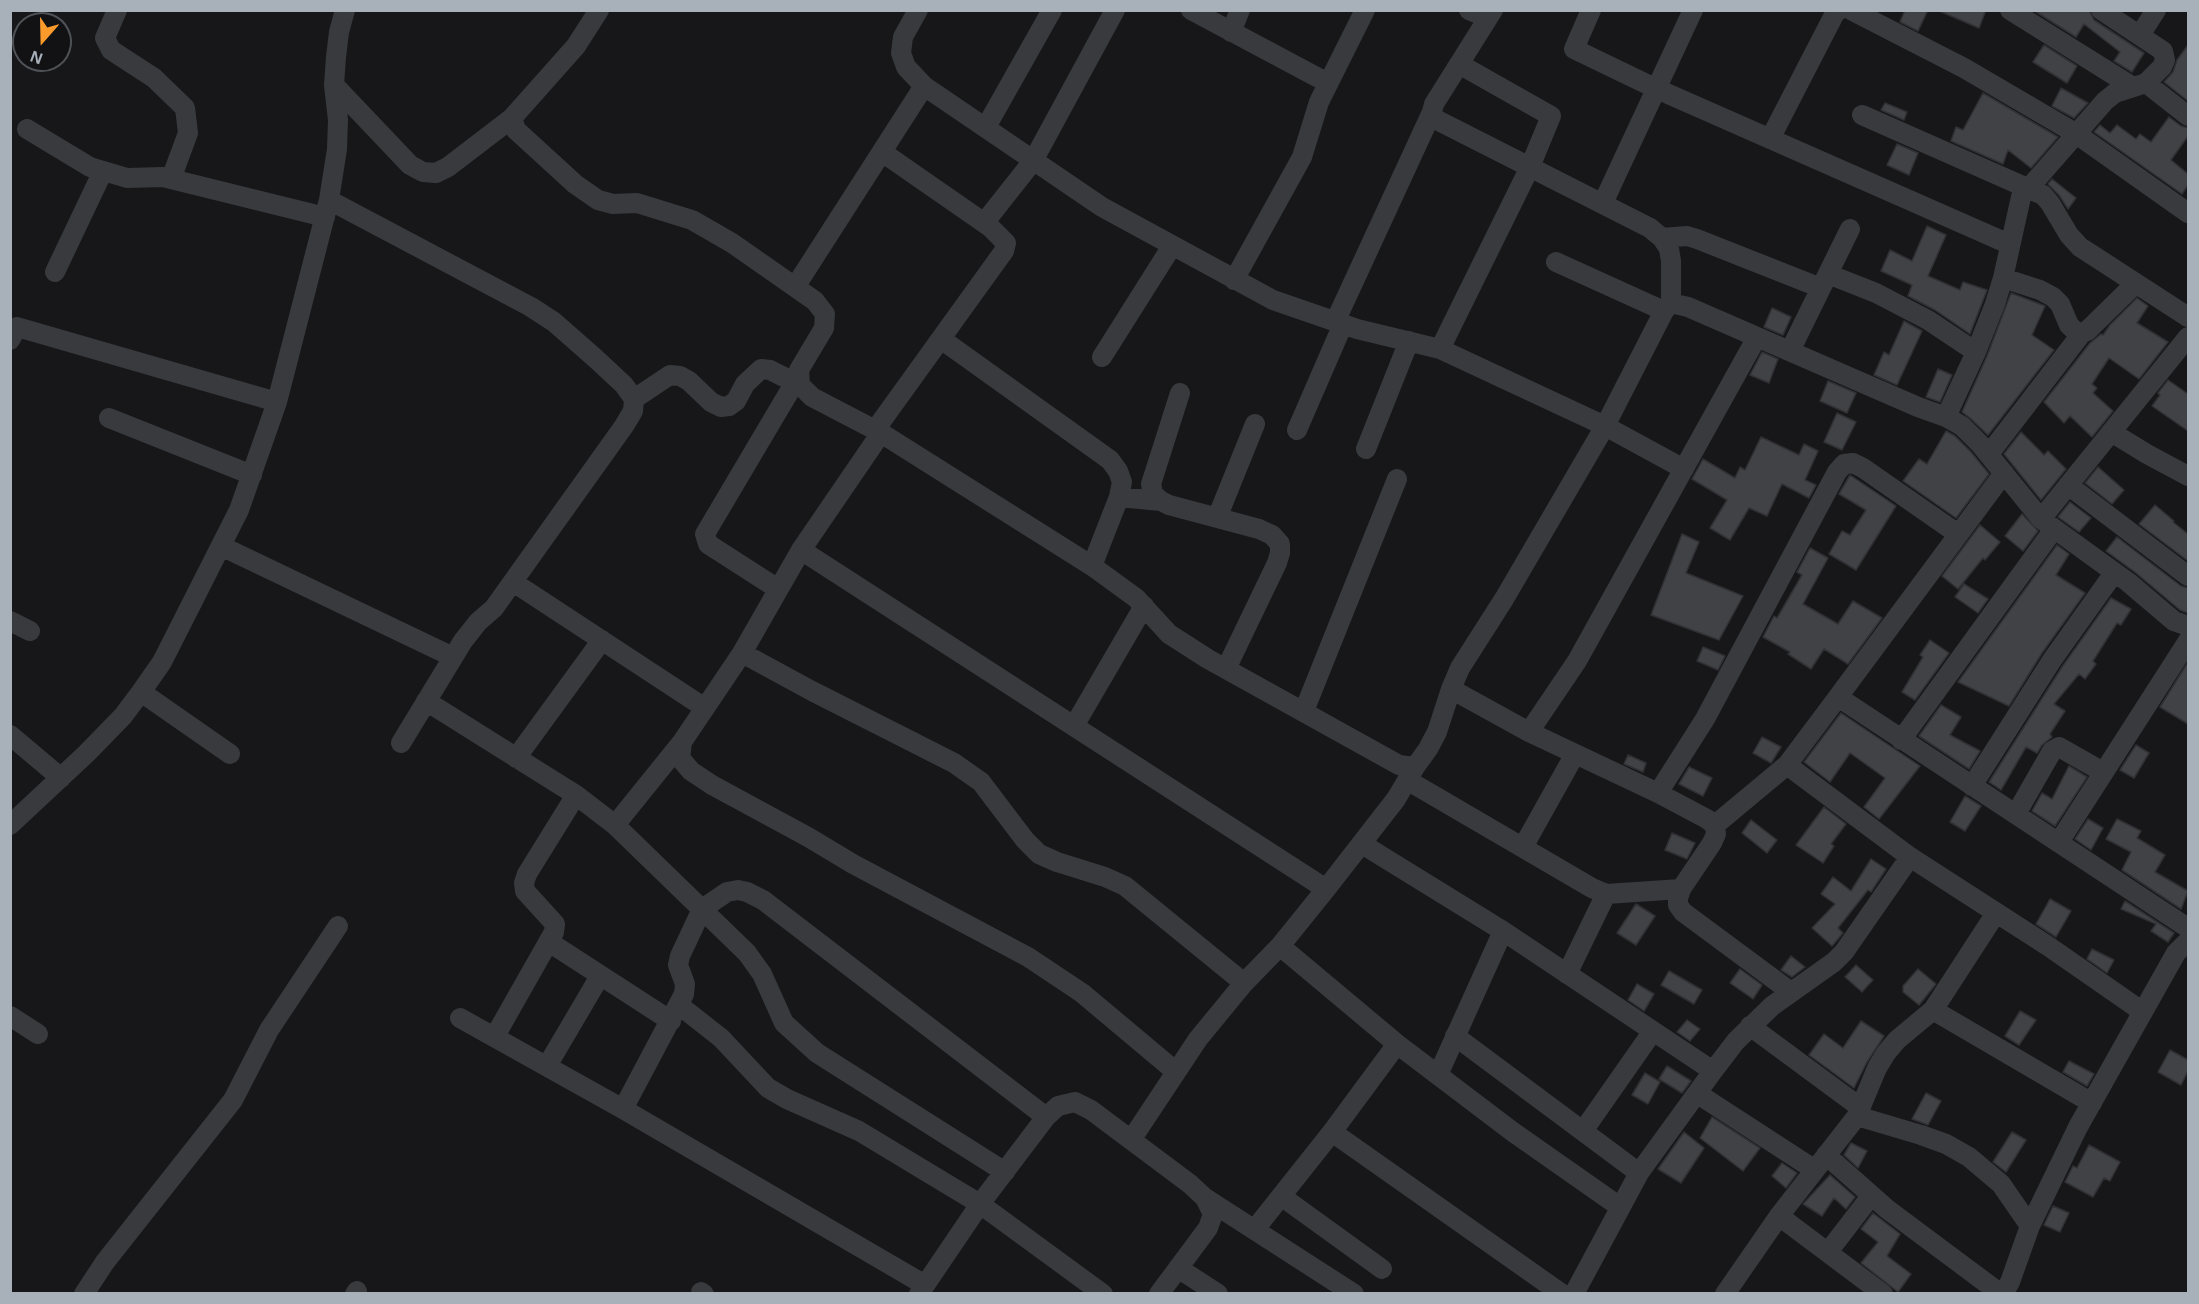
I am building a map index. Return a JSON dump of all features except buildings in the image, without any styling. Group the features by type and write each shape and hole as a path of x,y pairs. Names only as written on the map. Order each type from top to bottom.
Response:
{"street":[{"path":"117,10 105,38 111,50 153,78 185,108 188,133 171,179"},
{"path":"10,825 123,716 141,692 162,662 239,510 277,402 327,208 337,149 338,120 334,85 339,32 345,10"},
{"path":"334,85 410,165 423,172 436,172 448,167 512,118 576,46 599,10"},
{"path":"918,10 903,38 901,54 906,68 924,86 1102,207 1273,300 1339,323 1440,349 1605,426 1684,470"},
{"path":"986,127 1052,10"},
{"path":"984,223 1033,161 1115,10"},
{"path":"1191,10 1328,83"},
{"path":"1231,32 1240,10"},
{"path":"1234,280 1302,157 1313,117 1365,10"},
{"path":"1297,430 1339,323 1434,104 1490,14 1469,10"},
{"path":"1591,10 1574,49 1657,89 2009,244"},
{"path":"1603,203 1693,10"},
{"path":"1770,139 1835,13 1839,10"},
{"path":"1851,10 1964,68 2075,133 2188,213"},
{"path":"2010,10 2188,116"},
{"path":"1947,417 1976,352 2003,278 2019,203 2026,189 2075,133 2115,93 2139,85 2162,67 2165,55 2163,51 2101,10"},
{"path":"2140,35 2156,10"},
{"path":"1440,349 1530,167 1551,116 1459,64"},
{"path":"795,287 924,86"},
{"path":"1131,1140 1198,1039 1244,983 1280,946 1396,800 1437,732 1460,668 1504,599 1605,426 1667,307 1671,261 1669,249 1662,238 1650,228 1444,124 1431,112"},
{"path":"1862,115 2043,195 2069,235 2080,247 2188,317"},
{"path":"512,118 516,130 575,184 598,200 613,204 637,203 692,220 732,243 795,287 814,301 825,314 824,328 799,370 798,383 705,534 708,544 778,589"},
{"path":"27,129 90,167 127,178 163,177 327,208 531,307 554,322 595,358 624,385 634,399 633,411 624,426 494,608 470,631 401,743"},
{"path":"615,825 682,742 742,653 801,549 941,339 1004,251 1006,243 984,223 882,152"},
{"path":"55,272 103,171"},
{"path":"1790,351 1850,229"},
{"path":"1662,238 1687,236 1697,238 1824,281 1853,282 1928,320 1976,352"},
{"path":"1102,357 1172,246"},
{"path":"1556,262 1667,307 1688,307 1918,407 1947,417 1962,426 1989,454 2048,524 2174,621 2188,626"},
{"path":"2003,278 2040,290 2053,297 2060,304 2069,325 2075,331 2082,333"},
{"path":"1989,454 2082,333 2087,331 2136,283"},
{"path":"13,330 277,402"},
{"path":"1529,732 1577,661 1756,337"},
{"path":"1901,740 2048,524 2068,484 2188,338"},
{"path":"941,339 1110,460 1118,471 1122,482 1119,497 1092,566"},
{"path":"1366,449 1409,341"},
{"path":"634,399 670,375 680,376 689,381 711,402 721,407 729,406 736,401 745,384 760,369 770,370 798,383 812,397 878,432 1117,582 1144,606 1169,634 1226,669 1399,765 1523,848 1592,888 1605,894 1681,890"},
{"path":"1161,501 1153,494 1151,484 1180,393"},
{"path":"109,418 252,475"},
{"path":"1217,518 1255,424"},
{"path":"2111,432 2188,476"},
{"path":"1658,793 1705,719 1837,472 1844,464 1853,463 1863,468 1958,534"},
{"path":"1715,825 1787,765 2004,473"},
{"path":"1304,711 1397,478"},
{"path":"2068,484 2188,576"},
{"path":"1119,497 1161,501 1259,529 1272,535 1280,544 1280,553 1226,669"},
{"path":"221,546 453,657"},
{"path":"801,549 1326,889"},
{"path":"1972,786 2052,660 2114,573"},
{"path":"513,582 705,708"},
{"path":"1074,726 1144,606"},
{"path":"10,621 30,631"},
{"path":"516,758 602,640"},
{"path":"2059,842 2188,641"},
{"path":"742,653 954,764 981,782 1038,854 1125,886 1244,983"},
{"path":"1451,689 1529,732 1658,793 1715,825 1716,834 1713,843 1681,890 1678,905 1683,912 1791,992"},
{"path":"141,692 230,754"},
{"path":"1838,697 2188,928"},
{"path":"426,701 576,795 615,825 747,953 762,974 784,1023 798,1038 817,1053 1005,1172"},
{"path":"10,735 61,778"},
{"path":"682,742 680,758 691,771 853,864 1028,957 1082,993 1175,1071"},
{"path":"2016,814 2052,751 2059,747 2103,772"},
{"path":"1523,848 1575,754"},
{"path":"1787,765 1910,857 2143,1012"},
{"path":"495,1036 554,932 555,924 525,891 524,883 527,874 576,795"},
{"path":"1362,844 1503,931 1713,1071"},
{"path":"1574,1293 1639,1173 1736,1041 1750,1026 1791,992 1834,962 1844,952 1910,857"},
{"path":"623,1109 675,1013 685,984 678,965 680,956 702,909 727,892 738,890 763,900 1046,1117"},
{"path":"1567,974 1605,894"},
{"path":"1725,1293 1779,1216 1859,1112 1877,1068 1886,1053 1897,1040 1933,1010 1996,913"},
{"path":"84,1293 105,1262 233,1100 269,1030 338,927"},
{"path":"1437,1075 1503,931"},
{"path":"1698,1094 1821,1162 1872,1196 1894,1215 2002,1293 2010,1282 2030,1226 2092,1102 2176,953 2188,940"},
{"path":"549,942 600,976 721,1038 768,1088 787,1099 859,1131 980,1204 1103,1293"},
{"path":"1280,946 1396,1044 1513,1132 1620,1207"},
{"path":"548,1066 600,976"},
{"path":"1933,1010 2092,1102"},
{"path":"10,1016 38,1034"},
{"path":"460,1018 623,1109 922,1289 980,1204 1046,1117 1058,1106 1074,1102 1091,1110 1190,1184 1205,1198 1354,1293"},
{"path":"1750,1026 1859,1112 1937,1141 1970,1157 2001,1184 2030,1226"},
{"path":"1583,1131 1653,1031"},
{"path":"1455,1036 1639,1173"},
{"path":"1255,1229 1332,1132 1396,1044"},
{"path":"1332,1132 1562,1293"},
{"path":"1281,1196 1382,1269"},
{"path":"1828,1252 1872,1196"},
{"path":"1159,1293 1208,1228 1213,1214 1205,1198"},
{"path":"1779,1216 1884,1293"},
{"path":"1178,1268 1218,1293"}]}
